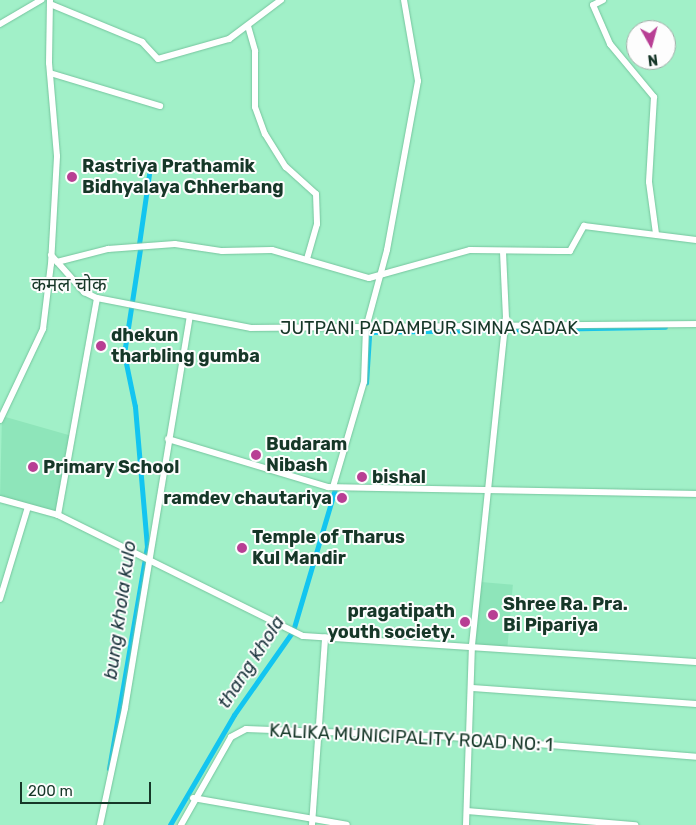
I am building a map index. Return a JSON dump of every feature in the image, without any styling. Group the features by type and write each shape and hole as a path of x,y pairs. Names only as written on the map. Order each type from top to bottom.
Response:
{"street":[{"path":"0,24 41,0"},
{"path":"0,420 43,329 51,255 57,156 50,72 50,2 142,42 158,59 213,44 248,26 281,0"},
{"path":"336,487 364,382 366,328 378,276 387,250 418,81 404,0"},
{"path":"603,0 593,5 610,44 654,97 649,182 656,234"},
{"path":"248,26 256,51 255,107 264,134 286,167 316,194 317,224 307,259"},
{"path":"50,72 160,106"},
{"path":"57,262 108,249 175,244 222,252 272,250 307,259 360,278 378,276 449,253 570,251 584,226 696,240"},
{"path":"466,825 471,739 472,645 486,492 504,331 503,251"},
{"path":"51,255 84,292 97,298 58,515"},
{"name":"JUTPANI PADAMPUR SIMNA SADAK","path":"97,298 190,318 264,329 366,328 504,331 696,324"},
{"path":"100,825 190,318"},
{"path":"168,439 336,487 486,492 696,494"},
{"path":"0,499 58,515 298,632 325,637 472,645 696,662"},
{"path":"0,599 28,507"},
{"path":"312,822 325,637"},
{"path":"472,688 696,704"},
{"name":"KALIKA MUNICIPALITY ROAD NO: 1","path":"180,825 237,731 318,732 471,739 696,757"},
{"path":"196,798 312,822 347,825"},
{"path":"467,811 635,825"}],"shaded area":[{"name":"Primary School","path":"2,416 72,436 58,515 0,499"},
{"name":"Shree Ra. Pra. Bi Pipariya","path":"481,582 513,585 507,649 475,646"}],"waterway":[{"name":"bung khola kulo","path":"139,244 149,175"},
{"name":"bung khola kulo","path":"109,769 147,547 135,407 124,354 140,249"},
{"path":"368,332 665,327"},
{"name":"thang khola","path":"366,383 369,336"},
{"name":"thang khola","path":"170,825 234,715 293,631 336,486"}],"place":[{"name":"Rastriya Prathamik Bidhyalaya Chherbang","path":"72,177"},
{"name":"dhekun tharbling gumba","path":"101,346"},
{"name":"Budaram Nibash","path":"256,455"},
{"name":"Primary School","path":"33,467"},
{"name":"bishal","path":"362,477"},
{"name":"ramdev chautariya","path":"342,498"},
{"name":"Temple of Tharus Kul Mandir","path":"242,548"},
{"name":"Shree Ra. Pra. Bi Pipariya","path":"493,615"},
{"name":"pragatipath youth society.","path":"465,622"}],"district":[{"name":"कमल चोक","path":"69,285"}]}
